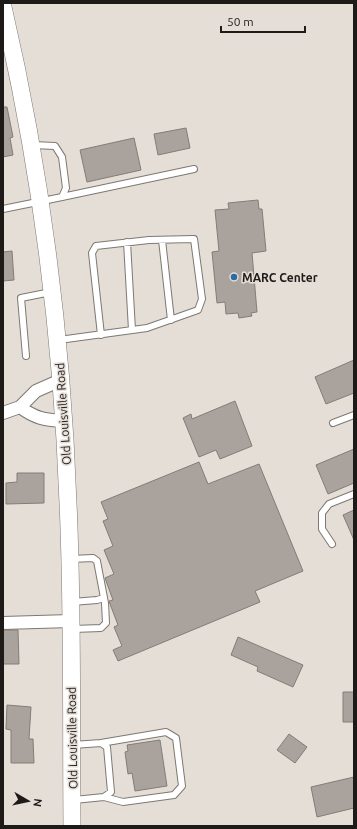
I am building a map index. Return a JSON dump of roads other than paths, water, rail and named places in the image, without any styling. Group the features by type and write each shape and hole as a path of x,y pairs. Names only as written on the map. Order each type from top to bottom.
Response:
{"street":[{"name":"Old Louisville Road","path":"3,9 32,145 52,292 61,380 70,560 72,826"},
{"path":"3,414 20,407 36,391 61,380"},
{"path":"20,407 32,416 45,420 63,422"},
{"path":"3,623 71,625"}],"lane":[{"path":"32,145 55,146 62,157 66,188 62,197"},
{"path":"3,209 194,169"},
{"path":"57,340 101,335 147,328 198,310 202,299 194,239 127,242 96,246 92,253 101,335"},
{"path":"162,240 170,320"},
{"path":"127,242 132,330"},
{"path":"26,356 22,298 52,292"},
{"path":"333,423 354,415"},
{"path":"332,544 322,528 322,513 329,504 354,494"},
{"path":"70,560 92,558 97,561 104,598 106,623 101,628 71,625"},
{"path":"70,602 104,598"},
{"path":"72,745 101,743 166,732 176,738 182,786 174,795 123,802 104,797 72,800"},
{"path":"101,743 107,747 111,792 104,797"}],"place":[{"name":"MARC Center","path":"234,277"}]}
